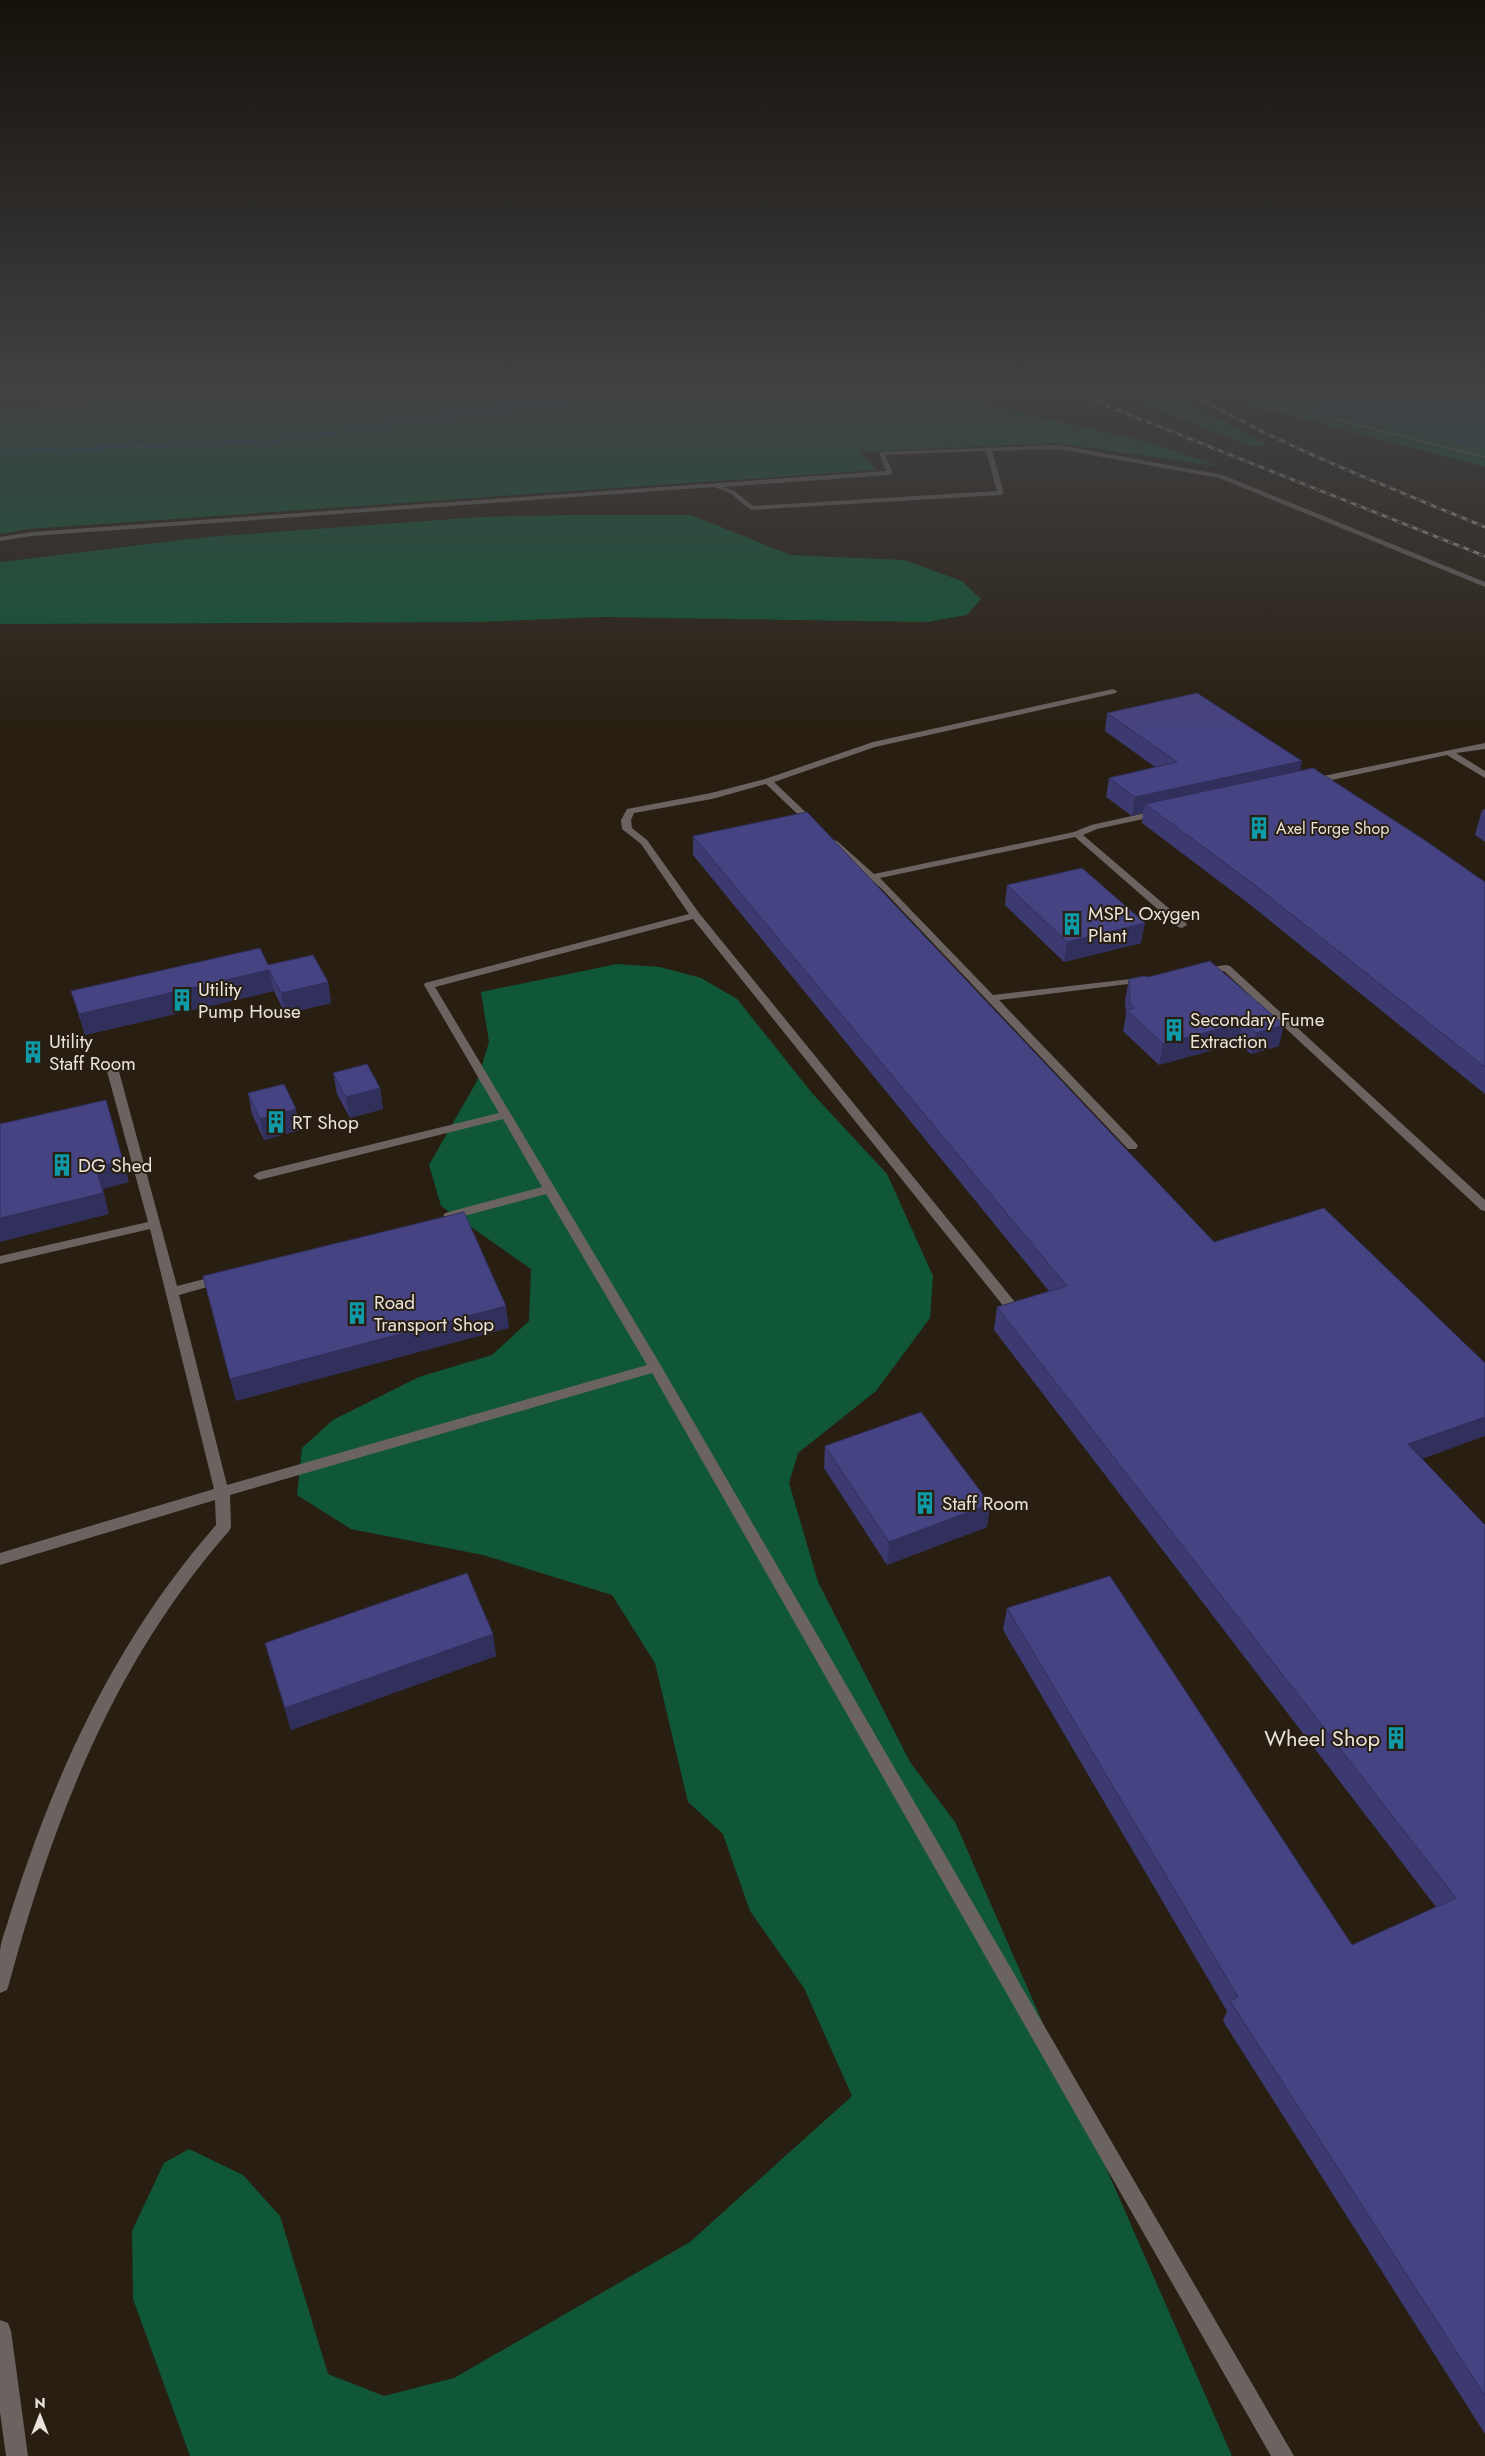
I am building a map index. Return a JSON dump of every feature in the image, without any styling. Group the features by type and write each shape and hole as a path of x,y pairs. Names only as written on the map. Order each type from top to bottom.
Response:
{"lane":[{"path":"0,539 32,534 434,506"},
{"path":"748,506 751,508 791,506"},
{"path":"1293,506 1485,585"},
{"path":"1014,1310 695,915 644,842 627,829 625,824 630,811 712,796 768,782 873,745 1113,691"},
{"path":"1302,783 1485,746"},
{"path":"1448,752 1485,775"},
{"path":"1324,779 1337,788"},
{"path":"768,782 885,887 1132,1146"},
{"path":"872,877 1077,834 1094,827 1170,811"},
{"path":"1077,834 1182,925"},
{"path":"695,915 429,985 655,1368 1283,2456"},
{"path":"1196,972 1226,968 1485,1207"},
{"path":"991,998 1157,977"},
{"path":"0,1984 15,1925 42,1843 73,1767 105,1701 140,1640 177,1583 224,1527 222,1492 155,1224 111,1064"},
{"path":"259,1176 506,1115"},
{"path":"436,1220 550,1189"},
{"path":"0,1260 155,1224"},
{"path":"172,1292 228,1277"},
{"path":"0,1559 222,1492 655,1368"},
{"path":"0,2331 4,2399 17,2456"}],"green space":[{"path":"0,506 364,506 28,529 0,534"},
{"path":"691,515 791,555 904,560 962,581 981,599 967,615 927,622 602,617 479,622 0,624 0,562 207,537 480,517"},
{"path":"617,964 660,967 701,978 737,999 812,1093 887,1174 933,1276 930,1318 876,1391 798,1453 789,1483 818,1582 910,1762 955,1822 1232,2456 190,2456 133,2299 132,2231 164,2163 189,2149 243,2175 280,2216 328,2374 384,2396 454,2378 690,2242 852,2096 804,1988 750,1911 723,1834 688,1802 655,1663 612,1595 483,1555 351,1529 297,1495 302,1448 333,1420 419,1377 492,1355 529,1321 531,1269 441,1206 429,1165 477,1081 489,1042 481,992"}],"building":[{"path":"1197,693 1302,761 1135,797 1109,778 1177,762 1107,713"},
{"path":"1313,768 1423,839 1485,882 1485,1067 1252,883 1145,804"},
{"name":"Wheel Shop","path":"807,812 1214,1242 1324,1208 1485,1363 1485,1417 1408,1444 1485,1525 1485,2396 1230,2001 1238,1997 1007,1608 1110,1576 1352,1945 1456,1898 997,1307 1067,1286 693,836"},
{"path":"1082,868 1145,923 1067,942 1007,885"},
{"path":"260,948 268,965 313,955 328,982 281,993 269,970 79,1014 71,991"},
{"path":"1210,961 1284,1025 1256,1033 1243,1022 1163,1044 1127,1010 1135,1008 1130,1004 1129,979 1149,977"},
{"path":"367,1064 380,1088 346,1097 333,1073"},
{"path":"284,1084 296,1109 260,1119 248,1093"},
{"name":"DG Shed","path":"106,1100 123,1161 96,1167 103,1193 0,1218 0,1124"},
{"name":"Road Transport Shop","path":"464,1212 506,1306 230,1379 203,1276"},
{"name":"Staff Room","path":"921,1412 990,1504 889,1542 825,1446"},
{"path":"467,1573 493,1634 285,1708 265,1643"}],"railway":[{"path":"1358,506 1485,556"},
{"path":"1433,506 1485,527"}],"place":[{"name":"Axel Forge Shop","path":"1259,828"},
{"name":"MSPL Oxygen Plant","path":"1072,924"},
{"name":"Utility Pump House","path":"182,1000"},
{"name":"Secondary Fume Extraction","path":"1174,1030"},
{"name":"Utility Staff Room","path":"33,1052"},
{"name":"RT Shop","path":"276,1122"},
{"name":"DG Shed","path":"62,1165"},
{"name":"Road Transport Shop","path":"357,1313"},
{"name":"Staff Room","path":"925,1503"},
{"name":"Wheel Shop","path":"1396,1738"}]}
